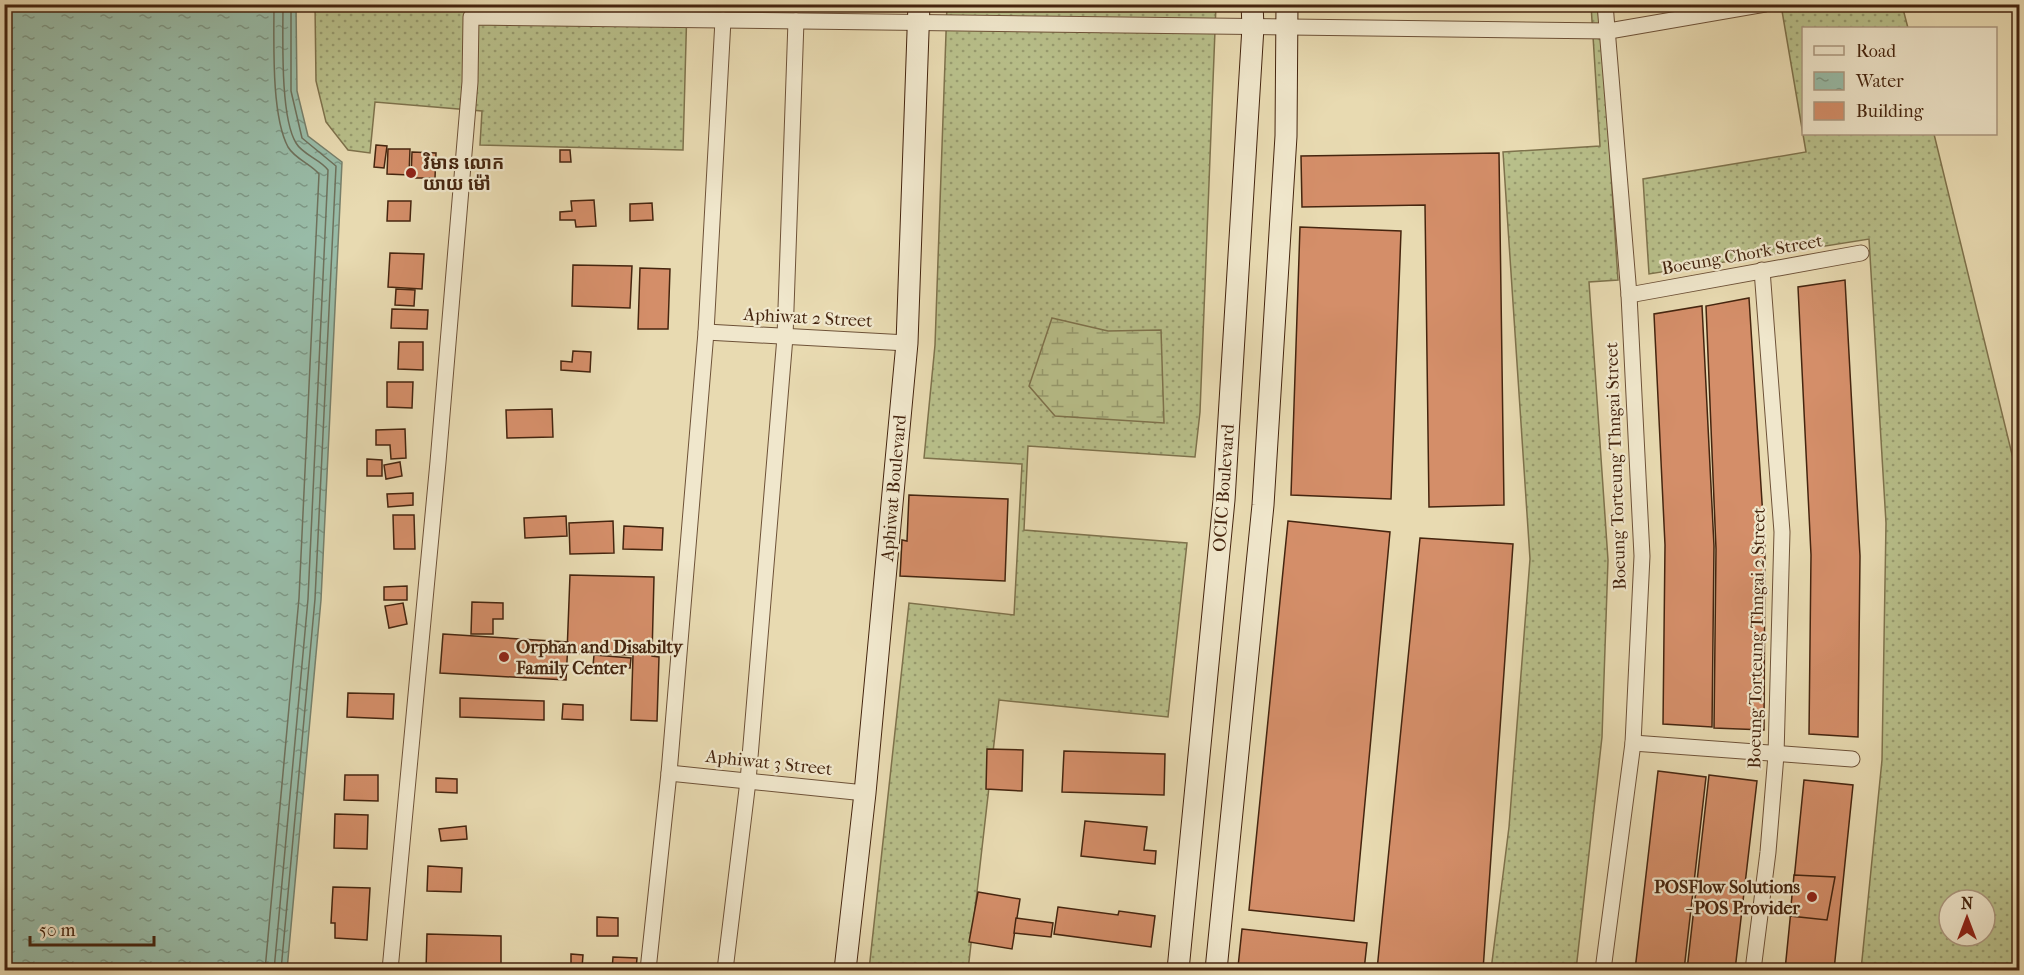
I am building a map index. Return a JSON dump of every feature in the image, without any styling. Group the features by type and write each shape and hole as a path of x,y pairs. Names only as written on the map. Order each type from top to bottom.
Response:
{"street":[{"name":"OCIC Boulevard","path":"1178,970 1224,500 1253,27 1252,4"},
{"path":"1216,970 1263,505 1286,136 1287,4"},
{"name":"Boeung Torteung Thngai Street","path":"1603,970 1634,743 1642,556 1629,295 1605,4"},
{"path":"390,970 438,462 470,82 471,17 796,21 919,14 1253,27 1609,31 1760,5"},
{"name":"Aphiwat Boulevard","path":"845,970 865,793 907,344 919,14"},
{"path":"648,970 669,773 706,332 723,20"},
{"path":"726,970 747,781 785,337 796,21"},
{"name":"Boeung Chork Street","path":"1629,295 1861,253"},
{"name":"Boeung Torteung Thngai 2 Street","path":"1753,970 1768,852 1776,755 1782,532 1762,270"},
{"name":"Aphiwat 2 Street","path":"706,332 907,344"},
{"path":"1634,743 1852,759"},
{"name":"Aphiwat 3 Street","path":"669,773 865,793"}],"green space":[{"path":"315,5 687,5 683,150 480,145 482,111 375,102 370,153 348,150 326,122 316,81"},
{"path":"947,5 1216,5 1200,412 1195,457 1028,446 1024,530 1187,543 1168,717 999,700 968,970 869,970 909,603 1014,615 1022,464 924,458 935,345"},
{"path":"1591,5 1600,5 1618,280 1589,282 1608,560 1602,737 1576,970 1491,970 1509,827 1530,559 1503,152 1600,146"},
{"path":"1781,5 1902,5 1908,27 1802,27 1802,128"},
{"path":"1803,135 1934,135 2019,483 2020,883 2015,885 2019,970 1861,970 1882,760 1886,523 1869,239 1649,274 1643,179 1806,152"},
{"path":"1052,318 1108,331 1161,330 1164,423 1055,416 1029,386"}],"water":[{"path":"5,4 296,5 297,91 308,136 342,162 321,600 287,970 5,970"}],"building":[{"path":"376,145 387,146 384,168 374,167"},
{"path":"388,149 410,149 409,175 387,174"},
{"path":"560,150 570,150 571,162 560,162"},
{"path":"412,152 436,153 435,178 411,178"},
{"path":"1499,153 1504,505 1429,507 1425,205 1302,207 1301,156"},
{"path":"594,200 596,226 576,227 575,220 560,220 560,212 572,211 571,201"},
{"path":"388,201 411,201 410,221 387,221"},
{"path":"652,203 653,220 630,221 630,204"},
{"path":"1300,227 1401,231 1391,499 1291,495"},
{"path":"390,253 424,254 422,289 388,287"},
{"path":"573,265 632,266 630,308 572,306"},
{"path":"640,268 670,269 668,329 638,329"},
{"path":"1845,280 1860,556 1858,737 1809,734 1811,555 1798,287"},
{"path":"396,289 415,290 414,306 395,305"},
{"path":"1749,298 1765,549 1764,730 1714,728 1716,549 1706,306"},
{"path":"1702,306 1714,546 1712,727 1663,724 1665,545 1654,314"},
{"path":"392,309 428,310 427,329 391,328"},
{"path":"399,342 423,342 423,370 398,369"},
{"path":"573,351 591,352 590,372 561,370 561,361 572,362"},
{"path":"387,382 413,382 412,408 387,407"},
{"path":"552,409 553,437 507,438 506,410"},
{"path":"405,429 406,458 391,459 390,445 376,445 376,430"},
{"path":"367,459 382,460 382,476 367,476"},
{"path":"400,462 402,476 386,479 384,465"},
{"path":"413,493 413,505 388,507 387,494"},
{"path":"909,495 1008,499 1005,581 900,576 902,540 907,541"},
{"path":"393,515 414,515 415,549 394,549"},
{"path":"566,516 567,536 525,538 524,518"},
{"path":"613,521 614,553 570,554 569,523"},
{"path":"1288,521 1390,532 1354,921 1249,910"},
{"path":"624,526 663,528 662,550 623,549"},
{"path":"1420,538 1513,544 1483,970 1377,970"},
{"path":"570,575 654,577 652,656 659,657 657,721 631,720 633,655 567,653"},
{"path":"407,586 407,600 384,600 384,587"},
{"path":"472,602 503,603 503,619 493,619 493,634 471,634"},
{"path":"403,603 407,624 389,628 385,606"},
{"name":"Orphan and Disabilty Family Center","path":"443,634 568,642 566,680 440,673"},
{"path":"594,655 631,658 630,668 593,666"},
{"path":"348,693 394,694 393,719 347,717"},
{"path":"460,698 544,701 544,720 460,717"},
{"path":"563,704 583,705 583,720 562,719"},
{"path":"987,749 1023,750 1022,791 986,789"},
{"path":"1064,751 1165,754 1164,795 1062,792"},
{"path":"1658,771 1706,777 1684,970 1635,970"},
{"path":"345,775 378,775 378,801 344,800"},
{"path":"1709,775 1757,781 1735,970 1687,970"},
{"path":"436,778 457,779 457,793 436,792"},
{"path":"1804,780 1853,785 1834,970 1785,970"},
{"path":"335,814 368,815 367,849 334,848"},
{"path":"1085,821 1147,827 1144,850 1156,851 1155,864 1081,856"},
{"path":"466,826 467,839 441,841 439,829"},
{"path":"428,866 462,868 461,892 427,891"},
{"name":"POSFlow Solutions - POS Provider","path":"1794,875 1835,877 1827,920 1790,916"},
{"path":"333,887 370,888 367,940 335,938 335,923 331,923"},
{"path":"978,892 1020,899 1012,949 969,942"},
{"path":"1058,907 1118,915 1119,911 1155,916 1151,947 1054,934"},
{"path":"597,917 618,918 618,936 597,936"},
{"path":"1016,918 1053,923 1051,937 1014,933"},
{"path":"1242,929 1367,943 1364,970 1272,970 1238,967"},
{"path":"427,934 501,936 501,970 426,970"},
{"path":"571,954 583,955 582,968 571,968"},
{"path":"613,957 637,958 636,970 612,970"}],"place":[{"name":"វិមាន លោក យាយ ម៉ៅ","path":"411,173"},
{"name":"Orphan and Disabilty Family Center","path":"504,657"},
{"name":"POSFlow Solutions - POS Provider","path":"1812,897"}]}
